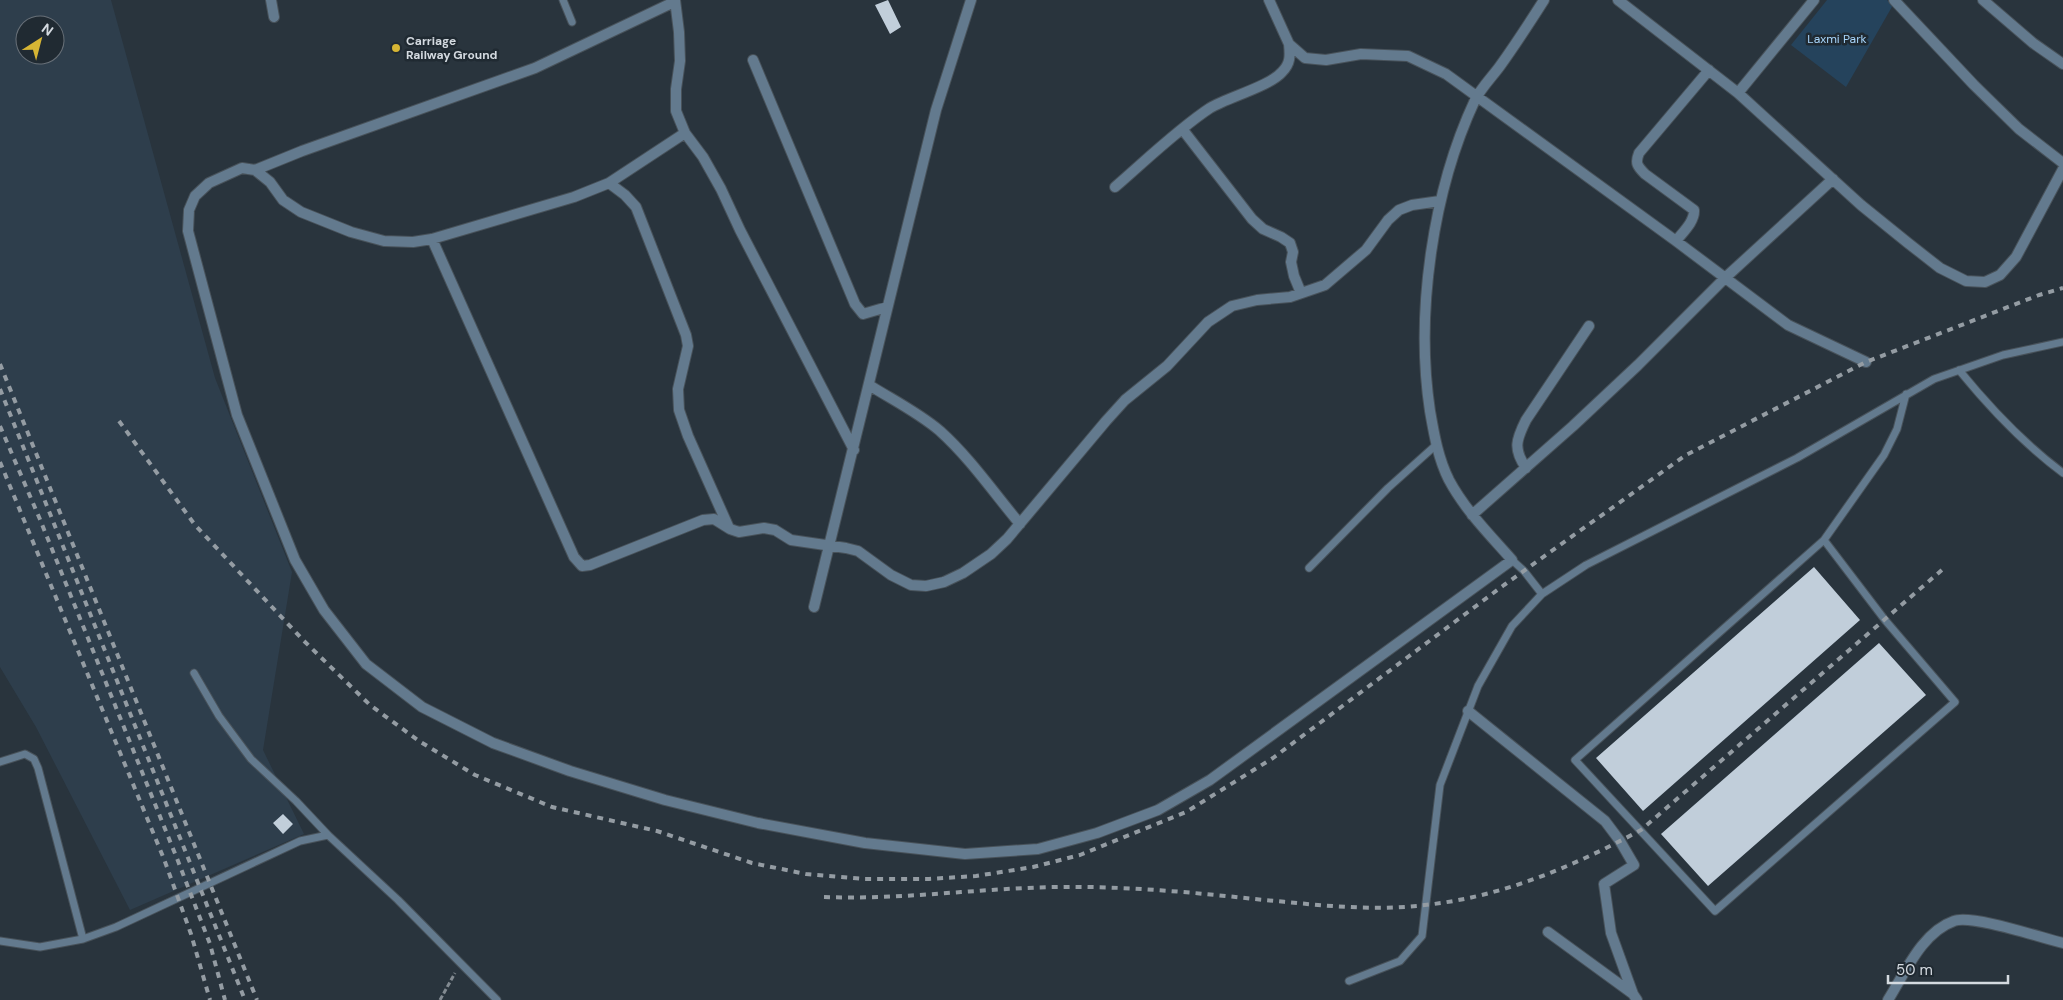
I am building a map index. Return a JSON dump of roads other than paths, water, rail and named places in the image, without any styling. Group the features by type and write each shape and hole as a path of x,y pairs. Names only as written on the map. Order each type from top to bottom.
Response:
{"street":[{"path":"270,0 274,17"},
{"path":"814,607 936,110 971,0"},
{"path":"1115,187 1210,109 1239,94 1274,80 1284,71 1290,59 1289,44 1269,0"},
{"path":"685,133 609,183 574,197 432,239 413,242 384,241 351,232 301,212 283,200 270,182 255,170 242,168 209,183 195,196 189,210 188,231 237,415 295,560 324,610 366,664 422,707 493,744 570,771 665,800 758,824 865,843 965,854 1038,849 1097,834 1149,813 1210,780 1512,560 1472,515 1449,480 1436,445 1426,382 1424,339 1428,287 1440,201 1460,135 1476,97 1544,0"},
{"path":"1618,0 1738,94 1895,232 1940,268 1966,281 1984,282 2000,275 2016,257 2063,169"},
{"path":"1738,94 1814,0"},
{"path":"1894,0 2019,129 2063,163"},
{"path":"1982,0 2033,43 2063,64"},
{"path":"255,170 302,151 535,68 674,1 679,32 680,61 676,89 676,111 685,133 703,157 721,189 740,230 854,450"},
{"path":"1289,44 1305,58 1326,60 1361,54 1408,56 1446,74 1726,277 1788,325 1866,362"},
{"path":"753,60 855,304 863,314 887,307"},
{"path":"1676,241 1692,220 1694,210 1645,174 1638,167 1636,160 1639,153 1709,70"},
{"path":"1183,130 1252,219 1263,229 1290,243 1293,252 1291,262 1294,276 1301,293"},
{"path":"1472,515 1638,365 1726,277 1833,179"},
{"path":"609,183 625,195 636,207 686,334 688,346 678,389 679,410 688,436 730,529"},
{"path":"432,239 578,563 586,566 703,520 714,519 739,532 764,528 775,530 791,540 858,551 904,582 911,585 926,586 944,582 963,573 991,554 1020,524 1125,400 1167,366 1208,322 1232,306 1301,293 1324,285 1366,250 1388,220 1400,210 1412,205 1440,201"},
{"path":"1526,468 1519,457 1517,446 1519,433 1589,326"},
{"path":"869,385 940,431 1020,524"},
{"path":"1468,712 1605,821 1620,841 1634,865 1604,884 1611,933 1635,997"},
{"path":"1888,1000 1927,940 1954,920 1965,919 1981,922 2063,943"},
{"path":"1548,932 1635,997"}],"lane":[{"path":"563,0 572,22"},
{"path":"1349,981 1400,961 1422,936 1440,786 1478,686 1512,626 1542,594 1586,564 1797,458 1934,379 2003,355 2063,342"},
{"path":"1959,370 1983,399 2021,437 2063,473"},
{"path":"1824,540 1885,620 1955,702 1715,911 1575,760 1824,540 1884,455 1897,429 1906,394"},
{"path":"1310,568 1388,488 1436,445"},
{"path":"1512,560 1524,571 1542,594"},
{"path":"194,673 219,716 251,759 296,801 328,835 398,900 496,1000"},
{"path":"0,762 25,754 34,759 83,938"},
{"path":"0,941 40,946 83,938 116,927 300,841 328,835"}],"railway":[{"path":"119,421 195,525 304,641 370,705 419,741 475,775 552,807 657,831 752,863 806,874 864,879 929,879 976,876 1033,867 1080,855 1186,812 1273,758 1504,585 1686,455 1866,362 2039,295 2063,288"},
{"path":"0,364 257,1000"},
{"path":"0,389 245,1000"},
{"path":"0,426 39,517 178,861 210,944 225,1000"},
{"path":"0,462 164,859 191,934 210,1000"},
{"path":"824,897 883,897 1029,888 1107,887 1318,905 1382,908 1454,901 1510,887 1590,856 1641,830 1943,569"}],"place":[{"name":"Carriage Railway Ground","path":"396,48"}],"park label":[{"name":"Laxmi Park","path":"1837,39"}]}
